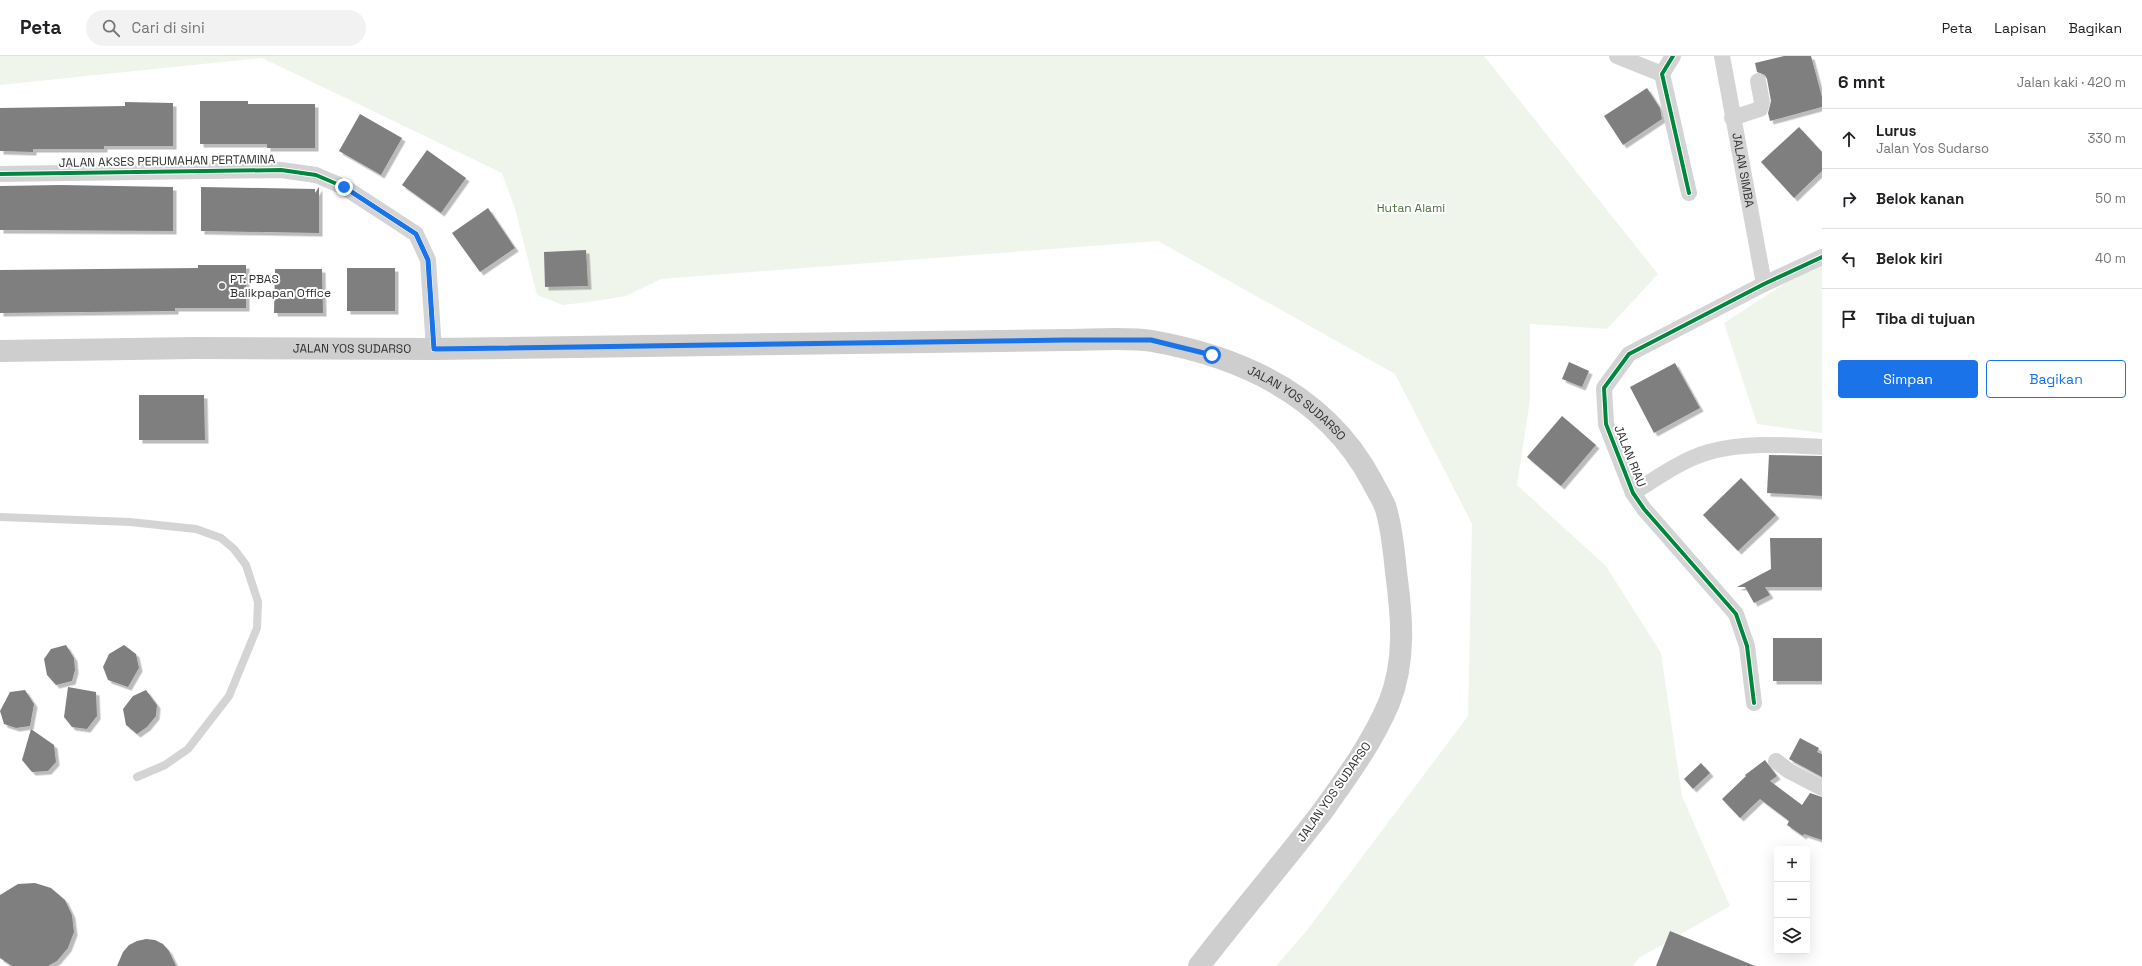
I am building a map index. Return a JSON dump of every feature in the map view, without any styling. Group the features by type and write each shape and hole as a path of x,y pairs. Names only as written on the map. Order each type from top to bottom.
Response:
{"main road":[{"name":"JALAN YOS SUDARSO","path":"0,351 194,348 434,349 1151,340 1212,355 1254,370 1295,393 1330,424 1360,459 1386,508 1393,541 1402,614 1401,653 1390,702 1364,754 1295,847 1199,966"}],"street":[{"path":"1618,56 1662,74"},
{"path":"1673,56 1662,74 1689,192"},
{"name":"JALAN SIMBA","path":"1722,56 1732,118 1764,284"},
{"path":"1732,118 1760,109 1762,102 1758,81"},
{"name":"JALAN AKSES PERUMAHAN PERTAMINA","path":"0,174 282,170 316,175 344,187 416,234 428,260 434,349"},
{"name":"JALAN RIAU","path":"1754,703 1747,646 1736,614 1644,509 1633,493 1606,424 1604,388 1629,354 1764,284 1822,257"},
{"path":"1633,493 1674,468 1707,452 1740,446 1822,447"},
{"path":"1776,761 1789,771 1822,788"}],"lane":[{"path":"0,518 130,522 196,529 221,538 234,549 246,565 258,602 257,628 229,696 188,749 164,765 137,777"}],"green space":[{"name":"Hutan Alami","path":"0,56 1484,56 1658,274 1607,329 1530,324 1530,400 1517,485 1606,566 1661,653 1682,796 1730,906 1639,958 1633,966 1276,966 1308,929 1468,716 1472,524 1395,374 1158,241 661,279 626,296 563,305 537,295 515,209 502,173 262,58 0,85"},
{"path":"1822,259 1822,433 1757,424 1724,323"}],"building":[{"path":"1784,56 1811,56 1822,97 1822,107 1770,121 1768,113 1771,101 1767,79 1765,75 1757,72 1755,63"},
{"path":"1647,88 1660,108 1662,119 1623,145 1604,116"},
{"path":"200,101 248,101 248,104 315,104 315,148 267,148 267,144 200,144"},
{"path":"125,102 173,103 173,146 104,146 104,149 33,149 33,152 0,151 0,108 125,106"},
{"path":"360,114 402,138 381,175 339,151"},
{"path":"1799,127 1822,152 1822,171 1794,198 1761,162"},
{"path":"427,150 466,178 441,213 402,185"},
{"path":"61,185 173,187 173,231 0,230 0,186"},
{"path":"201,187 315,189 315,193 319,187 319,233 201,231"},
{"path":"488,208 515,248 480,272 452,233"},
{"path":"586,250 588,286 545,287 544,252"},
{"path":"198,265 246,265 246,308 175,308 175,311 0,313 0,270 198,268"},
{"path":"347,268 395,268 395,311 347,311"},
{"path":"275,269 322,269 323,313 274,313"},
{"path":"1569,362 1589,371 1582,387 1562,379"},
{"path":"1675,363 1700,408 1654,433 1630,387"},
{"path":"139,395 204,395 205,440 139,440"},
{"path":"1562,416 1596,445 1561,486 1527,457"},
{"path":"1769,455 1822,456 1822,496 1767,493"},
{"path":"1741,478 1776,515 1738,551 1703,515"},
{"path":"1770,538 1822,538 1822,587 1765,587 1770,595 1754,603 1745,587 1737,587 1771,569"},
{"path":"1773,638 1822,638 1822,681 1773,681"},
{"path":"66,645 74,658 75,670 72,681 56,685 47,675 44,659 51,649"},
{"path":"124,645 136,654 139,668 128,687 108,680 103,667 109,654"},
{"path":"68,687 96,692 97,716 87,729 72,727 64,717"},
{"path":"25,690 34,704 30,726 16,728 4,724 0,711 10,692"},
{"path":"146,690 157,705 156,716 147,727 137,734 126,725 123,709 133,696"},
{"path":"31,729 54,745 56,762 48,771 32,772 22,760"},
{"path":"1800,738 1819,748 1817,752 1822,754 1822,777 1789,759"},
{"path":"1765,760 1777,776 1770,781 1802,805 1810,793 1822,797 1822,840 1804,834 1803,836 1787,825 1789,821 1760,799 1740,818 1722,799 1746,776 1745,775"},
{"path":"1701,763 1710,773 1693,789 1684,779"},
{"path":"35,883 51,888 65,900 72,915 74,932 68,948 57,961 48,966 12,966 0,958 0,895 18,884"},
{"path":"1670,931 1755,966 1656,966"},
{"path":"146,939 155,940 163,944 169,951 176,966 117,966 123,952 129,945"}],"cycle path":[{"path":"1673,56 1662,74 1689,193"},
{"path":"0,174 281,170 316,175 344,187 416,234 428,260 434,349"},
{"path":"1754,703 1747,646 1736,614 1644,509 1633,493 1606,424 1604,388 1629,354 1764,284 1822,257"}],"place":[{"name":"PT. PBAS Balikpapan Office","path":"222,286"}],"route":[{"path":"344,187 416,234 428,260 434,349 1151,340 1212,355"}]}
